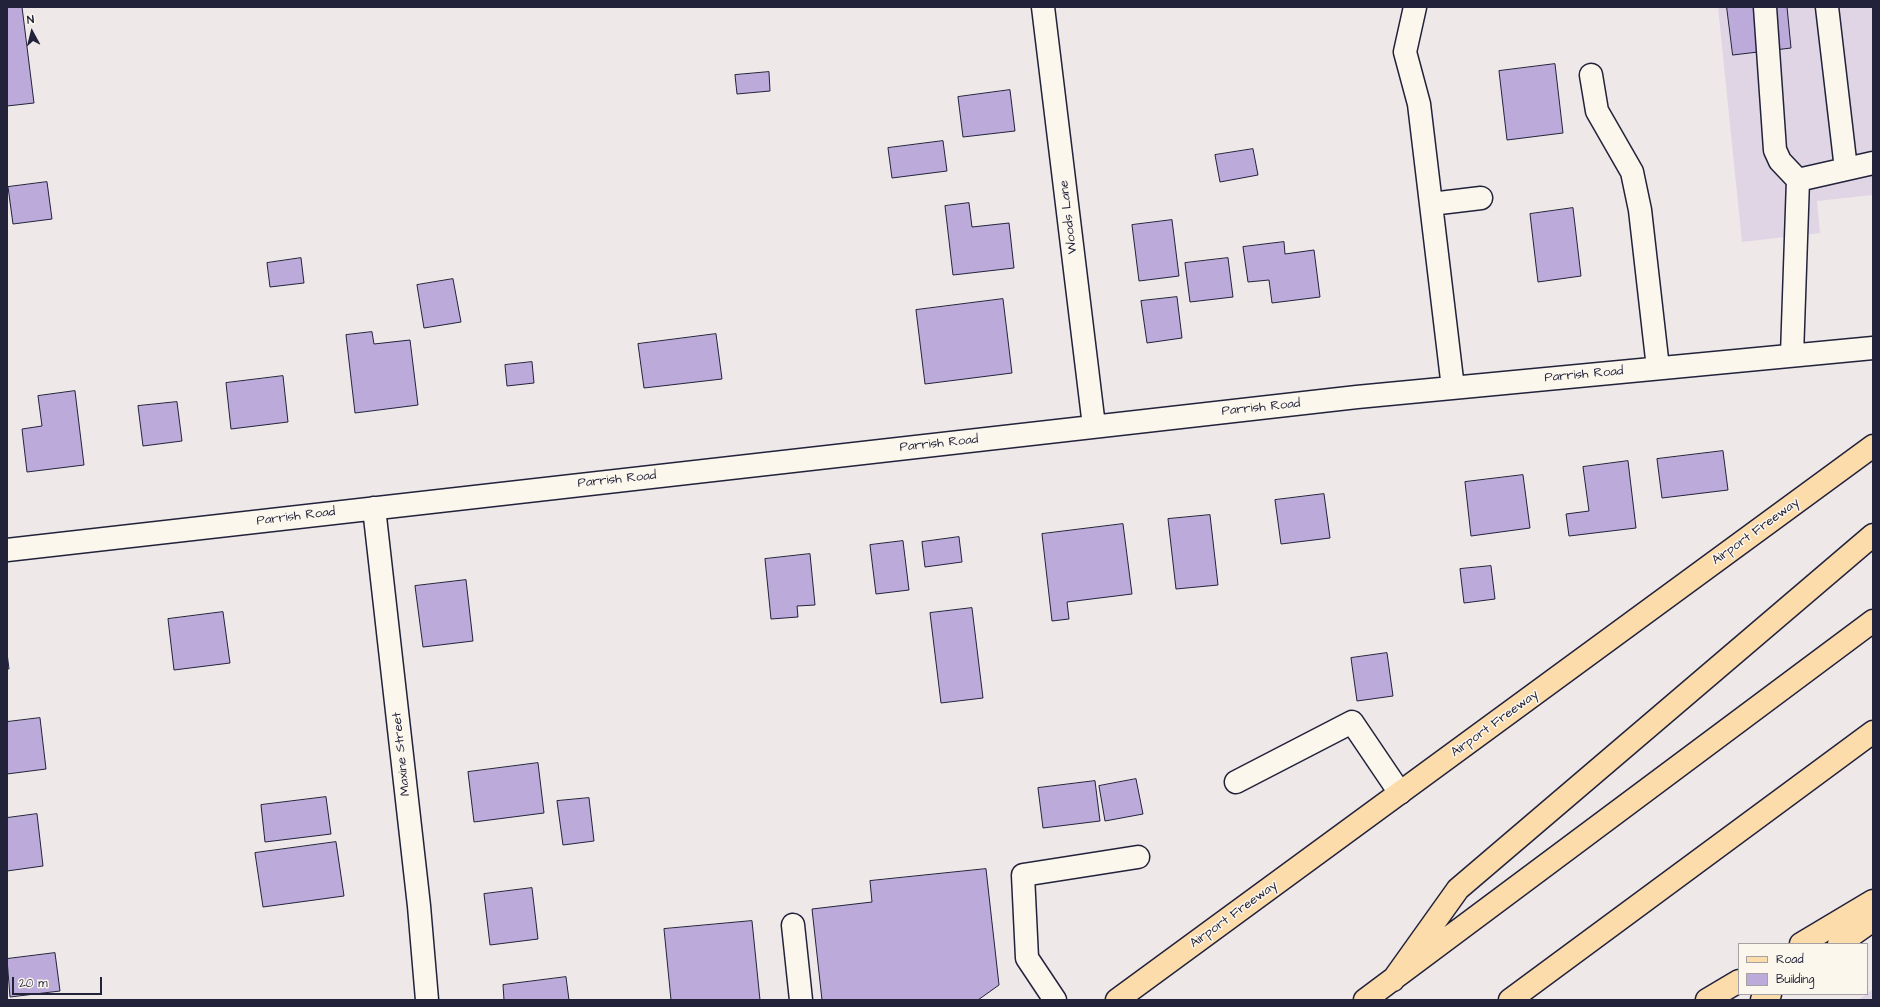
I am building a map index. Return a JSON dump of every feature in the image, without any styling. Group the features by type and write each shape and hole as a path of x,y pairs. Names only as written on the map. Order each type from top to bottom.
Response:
{"main road":[{"name":"Airport Freeway","path":"1116,1000 1873,446"},
{"path":"1393,980 1458,889 1873,535"},
{"path":"1366,1000 1873,621"},
{"path":"1510,1000 1873,732"},
{"path":"1803,943 1873,901"},
{"path":"1840,943 1873,920"},
{"path":"1707,1000 1738,982"}],"street":[{"name":"Woods Lane","path":"1043,7 1094,426"},
{"path":"1415,7 1405,52 1419,104 1453,388"},
{"path":"1765,7 1775,150 1780,161 1798,180 1792,356"},
{"path":"1827,7 1846,169"},
{"path":"1591,75 1597,111 1632,172 1640,210 1658,368"},
{"path":"1798,180 1873,162"},
{"path":"1431,204 1481,198"},
{"name":"Parrish Road","path":"7,550 1094,426 1453,388 1873,348"},
{"name":"Maxine Street","path":"374,508 419,906 427,1000"},
{"path":"1236,782 1352,722 1400,793"},
{"path":"1055,1000 1027,958 1023,875 1138,857"},
{"path":"793,925 801,1000"}],"shaded area":[{"path":"1718,7 1873,7 1873,195 1817,201 1820,233 1742,242"},
{"path":"1873,989 1873,1000 1858,1000 1868,995"}],"building":[{"path":"7,7 22,7 34,103 7,106"},
{"path":"1727,7 1787,7 1791,48 1733,55"},
{"path":"1555,64 1563,133 1507,140 1499,71"},
{"path":"769,72 770,91 737,94 735,75"},
{"path":"1010,90 1015,131 963,137 958,97"},
{"path":"943,141 947,171 892,178 888,148"},
{"path":"1253,149 1258,175 1220,182 1215,155"},
{"path":"47,182 52,219 13,224 8,187"},
{"path":"969,203 972,227 1009,223 1014,268 953,275 945,206"},
{"path":"1573,208 1581,276 1538,282 1530,214"},
{"path":"1172,220 1179,276 1139,281 1132,225"},
{"path":"1284,242 1285,254 1314,250 1320,297 1272,303 1269,280 1248,282 1243,247"},
{"path":"301,258 304,283 270,287 267,263"},
{"path":"1228,258 1233,297 1190,302 1185,263"},
{"path":"453,279 461,322 424,328 417,285"},
{"path":"1177,297 1182,338 1147,343 1141,301"},
{"path":"1003,299 1012,373 925,384 916,310"},
{"path":"372,332 374,344 410,340 418,405 355,413 346,335"},
{"path":"716,334 722,379 644,388 638,344"},
{"path":"532,362 534,383 507,386 505,365"},
{"path":"283,376 288,422 231,429 226,383"},
{"path":"75,391 84,465 27,472 22,429 42,426 38,396"},
{"path":"177,402 182,441 143,446 138,406"},
{"path":"1723,451 1728,490 1662,498 1657,459"},
{"path":"1628,461 1636,528 1569,536 1566,514 1589,511 1583,467"},
{"path":"1523,475 1530,528 1471,536 1465,482"},
{"path":"1324,494 1330,538 1281,544 1275,500"},
{"path":"1210,515 1218,585 1176,589 1168,519"},
{"path":"1123,524 1132,594 1067,602 1069,619 1052,621 1042,534"},
{"path":"959,537 962,562 925,567 922,542"},
{"path":"903,541 909,590 876,594 870,545"},
{"path":"810,554 815,605 797,606 798,617 771,619 765,559"},
{"path":"1491,566 1495,599 1464,603 1460,569"},
{"path":"466,580 473,641 423,647 415,586"},
{"path":"972,608 983,698 941,703 930,613"},
{"path":"223,612 230,663 174,670 168,619"},
{"path":"7,653 9,669 7,669"},
{"path":"1387,653 1393,696 1357,701 1351,658"},
{"path":"40,718 46,769 7,774 7,722"},
{"path":"538,763 544,813 474,822 468,772"},
{"path":"1136,779 1143,814 1105,821 1099,786"},
{"path":"1095,781 1100,821 1043,828 1038,788"},
{"path":"326,797 331,834 265,842 261,805"},
{"path":"589,798 594,841 563,845 557,801"},
{"path":"37,814 43,866 7,871 7,818"},
{"path":"336,842 344,896 263,907 255,853"},
{"path":"986,869 999,985 978,1000 822,1000 812,909 872,902 870,881"},
{"path":"532,888 538,939 490,945 484,894"},
{"path":"752,921 760,1000 671,1000 664,929"},
{"path":"55,953 60,991 10,997 7,959"},
{"path":"566,977 569,1000 504,1000 503,985"}]}
